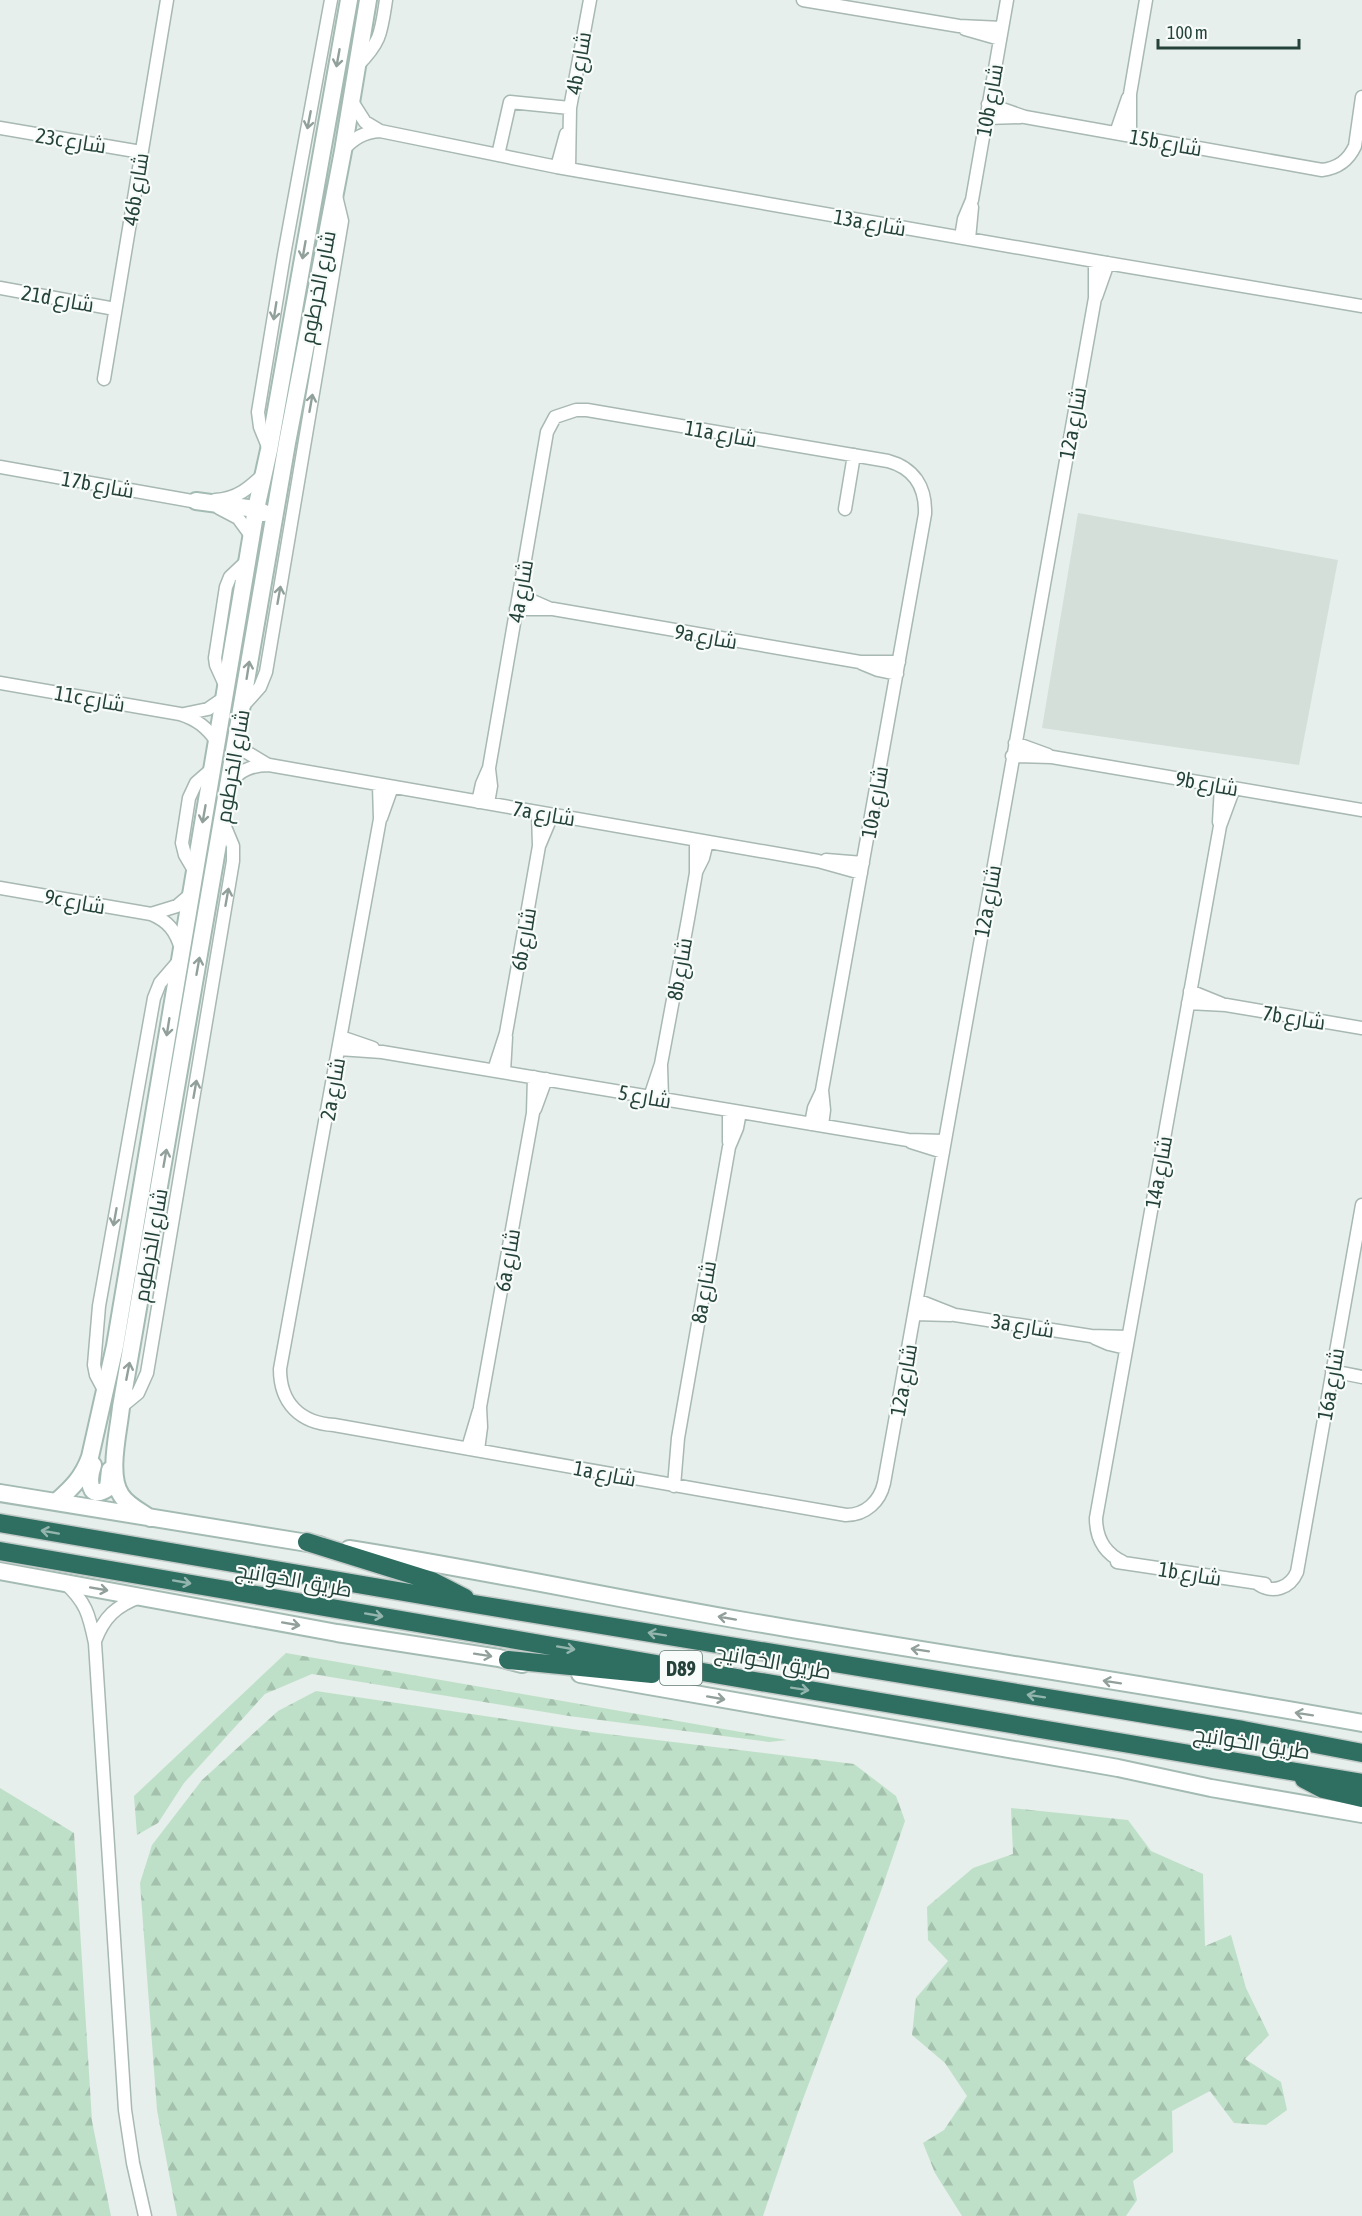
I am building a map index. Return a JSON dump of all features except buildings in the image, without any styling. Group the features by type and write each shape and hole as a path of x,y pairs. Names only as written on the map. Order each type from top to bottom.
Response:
{"highway":[{"name":"طريق الخوانيج","path":"0,1523 474,1604 1243,1730 1362,1753"},
{"path":"307,1542 432,1581 474,1604"},
{"name":"طريق الخوانيج","path":"0,1551 1362,1783"},
{"path":"508,1660 672,1676 749,1680"},
{"path":"1296,1772 1323,1789 1362,1798"}],"main road":[{"name":"شارع الخرطوم","path":"56,1502 77,1483 85,1472 95,1441 122,1306 256,509 265,473 349,0"},
{"name":"شارع الخرطوم","path":"150,1518 127,1502 118,1489 115,1469 122,1407 255,629 343,151 368,0"},
{"path":"196,501 264,512 266,519 252,610 255,629"},
{"path":"163,1058 166,1077 165,1098 174,1105"},
{"path":"95,1441 96,1457 88,1483 97,1491 105,1490 110,1484 111,1459 117,1447"},
{"path":"0,1493 460,1567 684,1610 1362,1723"},
{"path":"0,1571 1118,1768 1211,1788 1362,1814"}],"street":[{"name":"46b شارع","path":"104,379 166,0"},
{"path":"269,450 260,427 258,412 331,0"},
{"path":"356,67 378,42 386,0"},
{"name":"4b شارع","path":"563,168 570,108 590,0"},
{"path":"803,0 1001,33"},
{"name":"10b شارع","path":"965,238 964,219 972,200 1007,0"},
{"path":"1130,135 1130,94 1146,0"},
{"path":"1116,133 1130,94"},
{"name":"15b شارع","path":"988,104 1025,117 1307,166 1348,158 1355,146 1362,97"},
{"path":"351,100 365,122 380,131"},
{"path":"498,155 510,102 570,108"},
{"name":"15b شارع","path":"986,118 1025,117"},
{"name":"23c شارع","path":"0,128 141,152"},
{"path":"343,151 355,138 380,131"},
{"name":"13a شارع","path":"380,131 563,168 1362,306"},
{"path":"242,708 260,687 266,672 342,221 335,193"},
{"name":"12a شارع","path":"874,1502 881,1493 884,1483 917,1300 1095,298 1095,261"},
{"name":"12a شارع","path":"1095,298 1108,263"},
{"name":"21d شارع","path":"0,288 116,309"},
{"name":"11a شارع","path":"555,417 587,410 854,455 902,466 923,481"},
{"name":"4a شارع","path":"483,803 482,784 489,768 547,432 555,417"},
{"path":"845,509 854,455"},
{"name":"17b شارع","path":"0,467 196,501 232,513 252,537"},
{"name":"17b شارع","path":"196,501 237,496 245,492 265,473"},
{"name":"10a شارع","path":"816,1125 814,1108 822,1090 925,514 923,481"},
{"name":"9a شارع","path":"519,595 553,609 860,662 878,670 898,668"},
{"name":"9a شارع","path":"516,609 535,611 553,609"},
{"name":"11c شارع","path":"0,683 180,714 208,709 225,693"},
{"name":"11c شارع","path":"180,714 205,727 216,742"},
{"name":"7a شارع","path":"237,740 254,758 269,765"},
{"name":"9b شارع","path":"1015,743 1052,757"},
{"name":"9b شارع","path":"1012,756 1052,757 1362,810"},
{"name":"7a شارع","path":"230,783 243,770 269,765 862,868"},
{"name":"2a شارع","path":"296,1406 282,1387 280,1369 380,819 379,785"},
{"name":"2a شارع","path":"380,819 392,787"},
{"name":"14a شارع","path":"1100,1549 1093,1544 1091,1533 1096,1518 1227,787"},
{"name":"6b شارع","path":"499,1071 498,1052 506,1033 539,846 538,812"},
{"name":"6b شارع","path":"539,846 552,814"},
{"path":"122,1407 138,1393 147,1373 233,861 233,846 223,822"},
{"name":"8b شارع","path":"656,1098 696,873 703,858 702,841"},
{"name":"9c شارع","path":"0,888 151,914 160,918 174,930 180,954"},
{"path":"151,914 169,910 191,894"},
{"path":"105,1392 96,1375 94,1365 99,1306 153,998 180,954"},
{"name":"7b شارع","path":"1189,997 1362,1028"},
{"name":"شارع 5","path":"340,1043 944,1147"},
{"name":"6a شارع","path":"473,1449 473,1425 480,1407 540,1078"},
{"name":"8a شارع","path":"669,1485 729,1147 737,1128 735,1111"},
{"name":"16a شارع","path":"1283,1583 1295,1576 1299,1562 1362,1205"},
{"name":"3a شارع","path":"917,1300 955,1315"},
{"name":"3a شارع","path":"914,1314 955,1315 1127,1343"},
{"path":"1332,1371 1362,1377"},
{"name":"1a شارع","path":"296,1406 310,1421 319,1424 846,1515 862,1513 874,1502"},
{"name":"1b شارع","path":"1100,1549 1123,1562 1258,1584 1283,1583"},
{"path":"64,1582 78,1595 86,1607 95,1642 124,2110 145,2216"},
{"path":"95,1642 109,1614 124,1603 142,1596"}],"shaded area":[{"path":"1078,513 1338,560 1299,765 1042,728"}],"green space":[{"path":"286,1653 787,1740 769,1742 569,1716 312,1674 265,1694 184,1783 158,1823 137,1835 134,1796"},
{"path":"316,1691 599,1733 854,1764 896,1796 905,1821 797,2115 763,2216 177,2216 157,2110 140,1883 152,1845 202,1780 278,1711"},
{"path":"0,1788 74,1833 92,2121 111,2216 0,2216"},
{"path":"1011,1808 1128,1820 1151,1851 1203,1874 1205,1946 1231,1935 1246,1988 1269,2035 1245,2059 1281,2082 1287,2110 1266,2125 1234,2123 1210,2091 1172,2111 1173,2152 1133,2181 1137,2200 1126,2216 962,2216 935,2173 923,2143 944,2130 967,2096 945,2063 912,2035 916,1998 948,1961 928,1940 927,1907 973,1868 1013,1854"}]}
